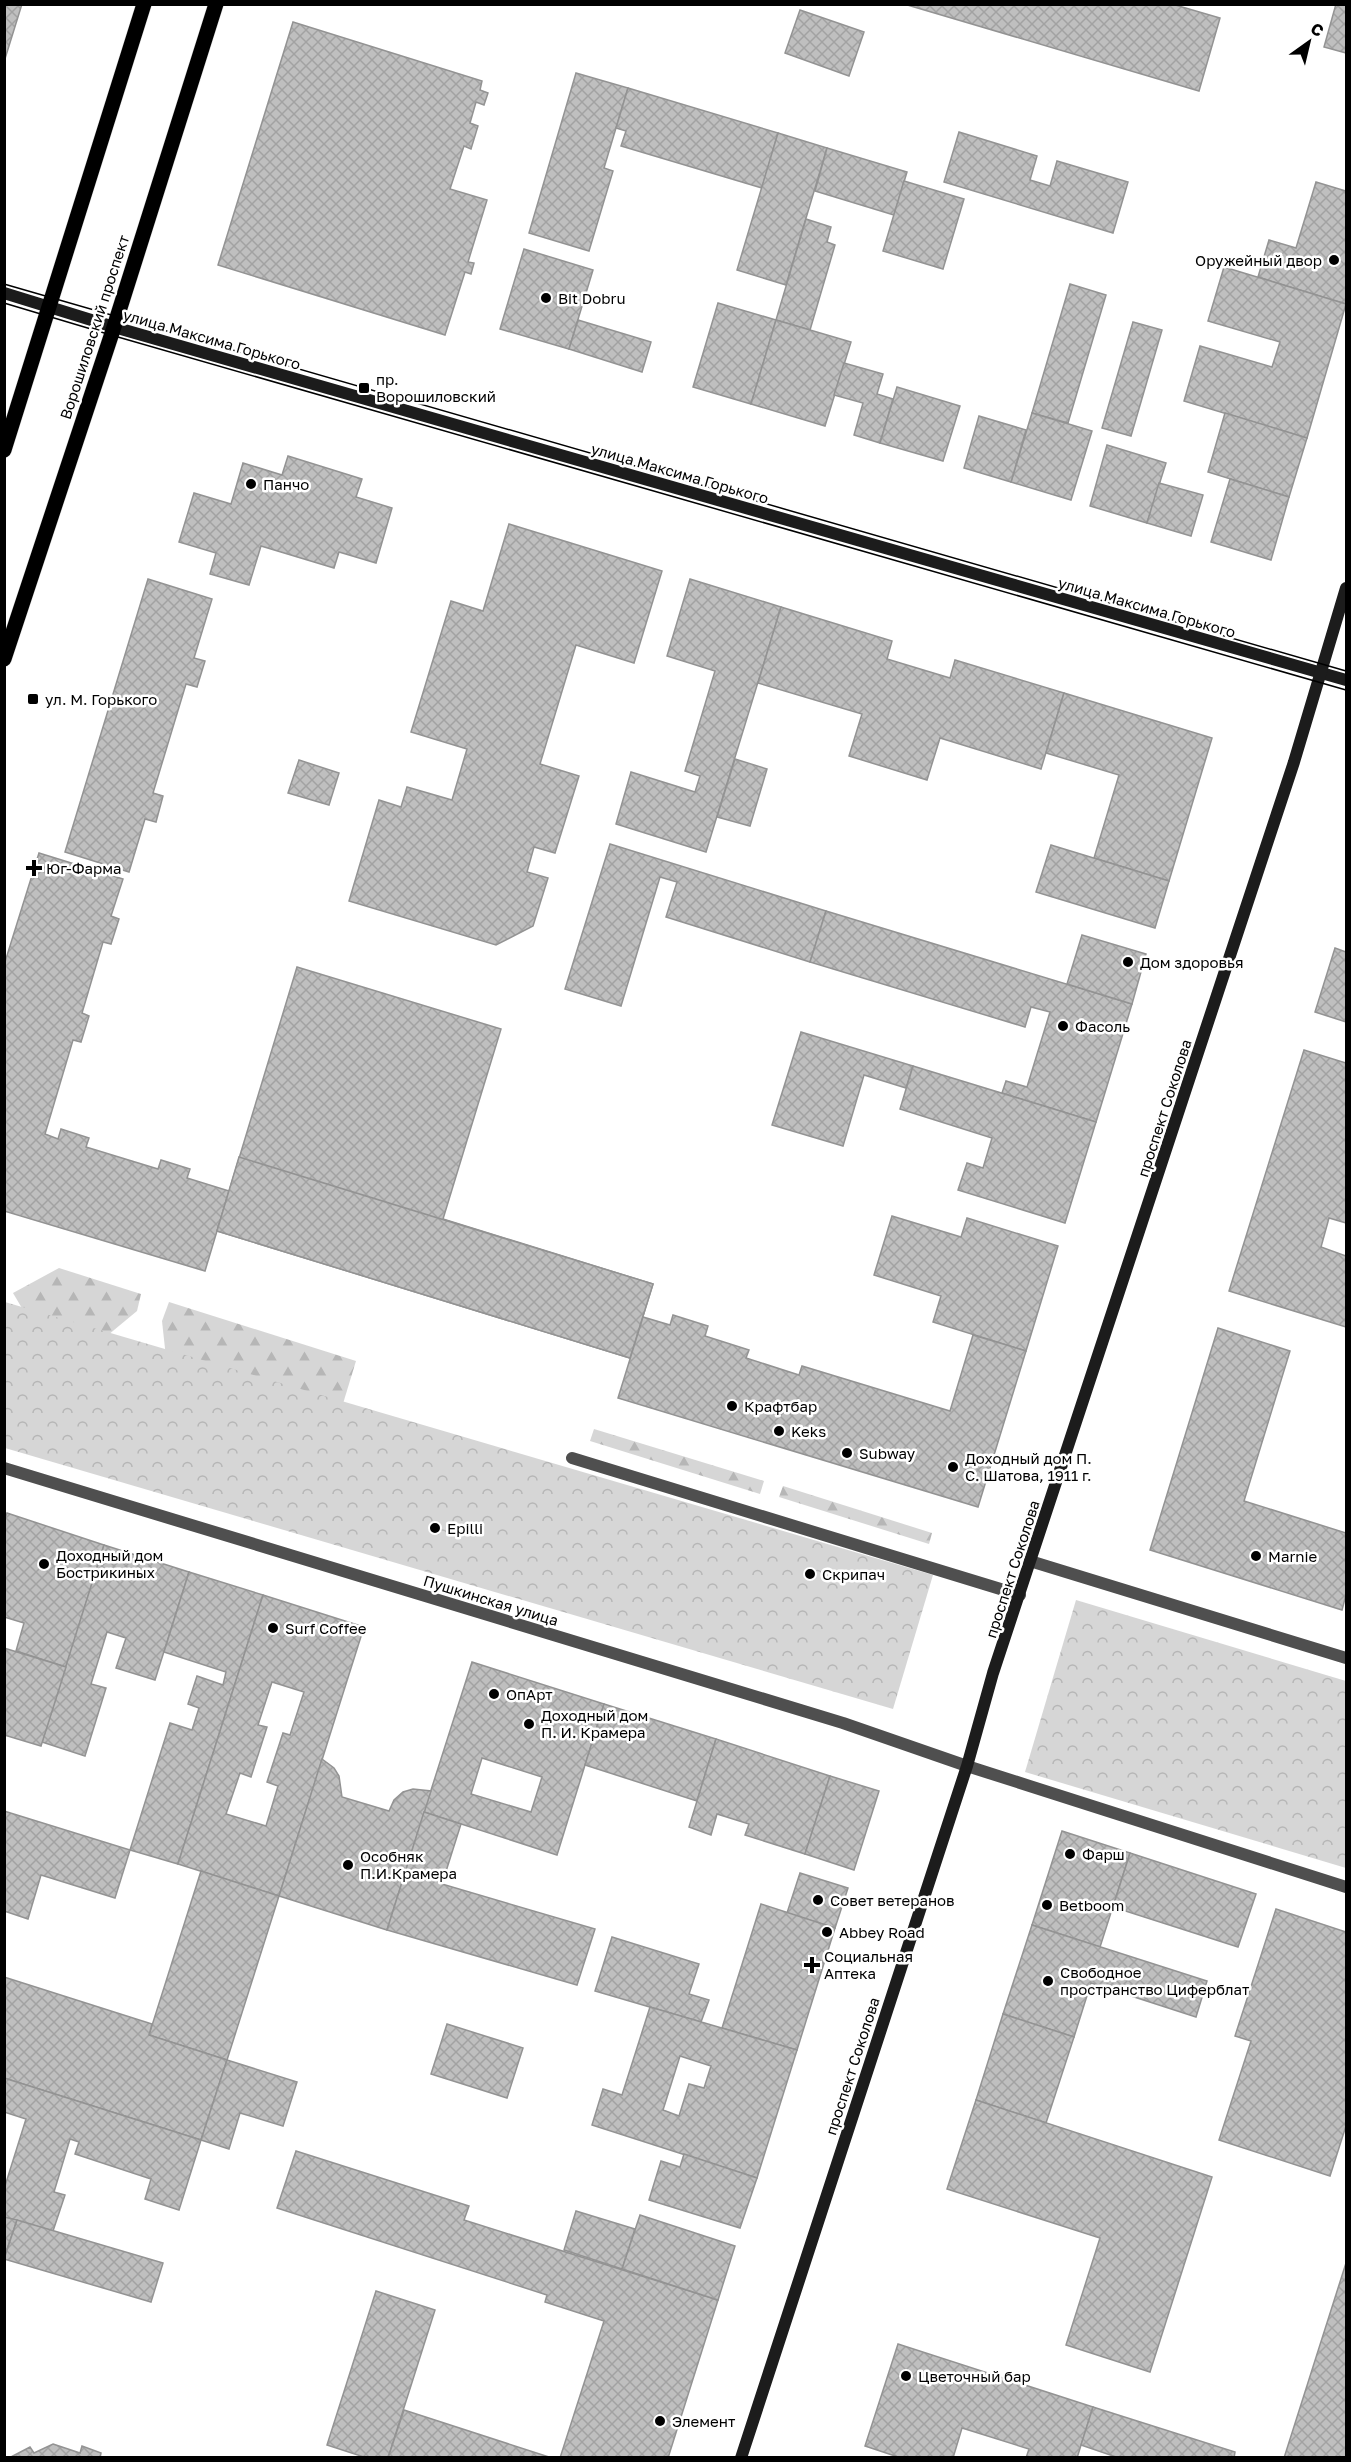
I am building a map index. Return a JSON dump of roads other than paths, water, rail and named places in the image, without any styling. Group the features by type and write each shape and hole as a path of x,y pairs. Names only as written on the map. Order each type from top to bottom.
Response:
{"main road":[{"path":"4,450 144,4"},
{"name":"Ворошиловский проспект","path":"4,659 114,327 216,4"},
{"name":"улица Максима Горького","path":"4,293 114,327 1347,680"},
{"name":"проспект Соколова","path":"741,2457 967,1766 993,1673 1294,762 1319,673 1347,588"}],"street":[{"path":"572,1458 1020,1595"},
{"name":"Пушкинская улица","path":"4,1468 843,1723 1101,1810 1347,1887"},
{"path":"1030,1561 1134,1595 1347,1658"}],"tram line":[{"path":"4,284 1346,671"},
{"path":"4,303 1346,690"}],"place":[{"name":"Оружейный двор","path":"1334,260"},
{"name":"Bit Dobru","path":"546,298"},
{"name":"пр. Ворошиловский","path":"364,388"},
{"name":"Панчо","path":"251,484"},
{"name":"ул. М. Горького","path":"33,699"},
{"name":"Юг-Фарма","path":"34,868"},
{"name":"Дом здоровья","path":"1128,962"},
{"name":"Фасоль","path":"1063,1026"},
{"name":"Крафтбар","path":"732,1406"},
{"name":"Keks","path":"779,1431"},
{"name":"Subway","path":"847,1453"},
{"name":"Доходный дом П. С. Шатова, 1911 г.","path":"953,1467"},
{"name":"Epilli","path":"435,1528"},
{"name":"Marnie","path":"1256,1556"},
{"name":"Доходный дом Бострикиных","path":"44,1564"},
{"name":"Скрипач","path":"810,1574"},
{"name":"Surf Coffee","path":"273,1628"},
{"name":"ОпАрт","path":"494,1694"},
{"name":"Доходный дом П. И. Крамера","path":"529,1724"},
{"name":"Фарш","path":"1070,1854"},
{"name":"Особняк П.И.Крамера","path":"348,1865"},
{"name":"Совет ветеранов","path":"818,1900"},
{"name":"Betboom","path":"1047,1905"},
{"name":"Abbey Road","path":"827,1932"},
{"name":"Социальная Аптека","path":"812,1965"},
{"name":"Свободное пространство Циферблат","path":"1048,1981"},
{"name":"Цветочный бар","path":"906,2376"},
{"name":"Элемент","path":"660,2421"}]}
